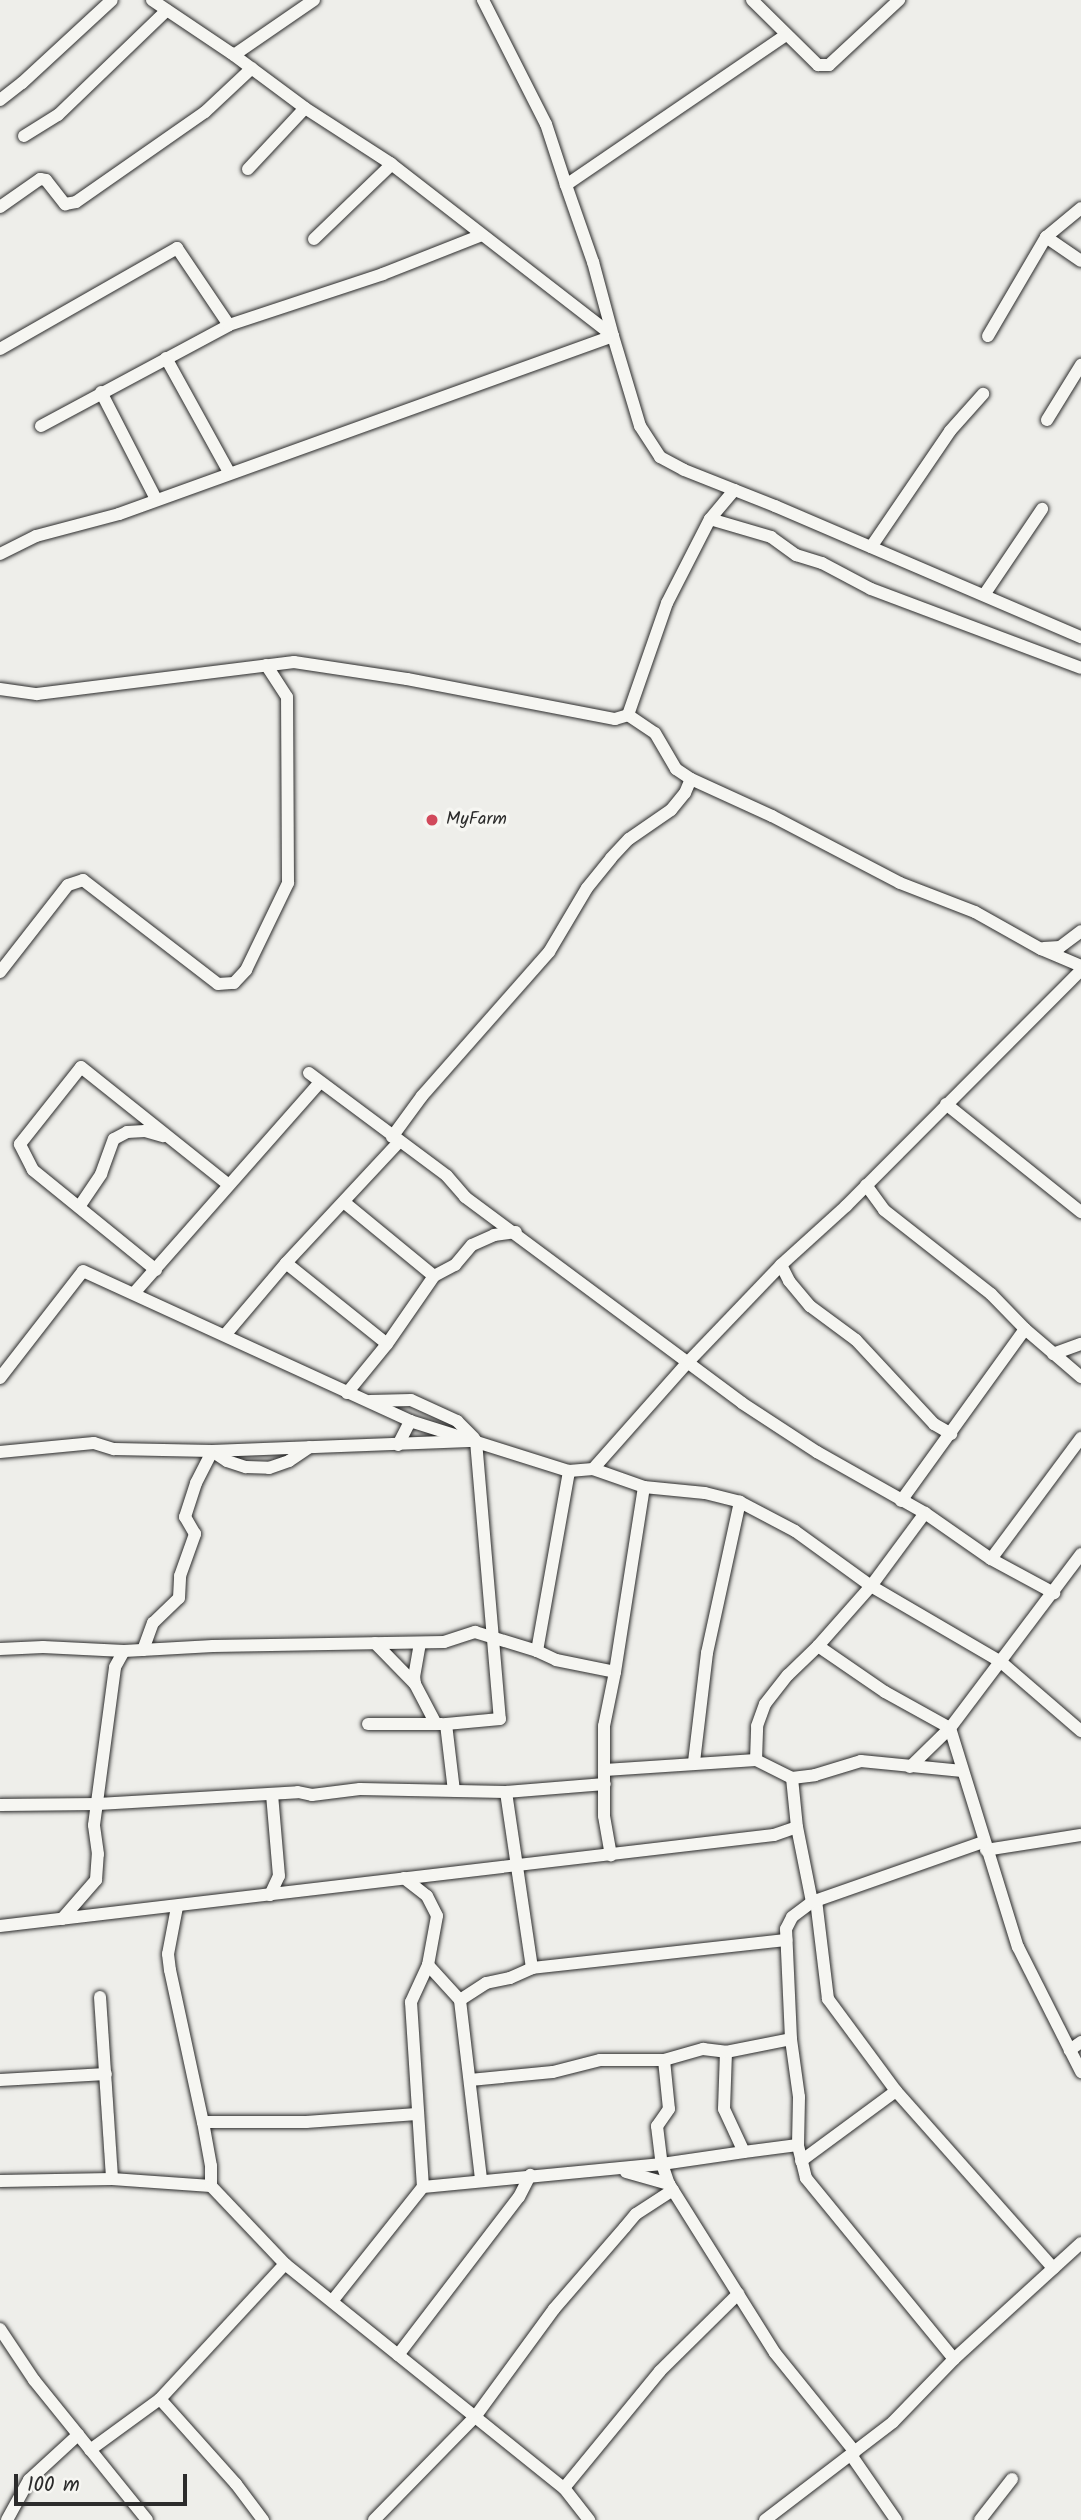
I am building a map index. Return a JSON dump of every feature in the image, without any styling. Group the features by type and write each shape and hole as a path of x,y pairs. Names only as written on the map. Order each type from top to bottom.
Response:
{"street":[{"path":"0,100 112,0"},
{"path":"152,0 253,68 305,108 392,164 613,335"},
{"path":"234,55 314,0"},
{"path":"483,0 546,124 593,262 640,426 660,457 684,470 1081,638"},
{"path":"752,0 809,60 818,65 829,65 899,0"},
{"path":"24,136 58,115 167,10"},
{"path":"566,184 786,35"},
{"path":"0,207 40,178 46,180 65,204 76,202 205,112 253,68"},
{"path":"248,169 305,108"},
{"path":"314,239 392,164"},
{"path":"988,336 1046,237 1081,208"},
{"path":"41,426 229,325 383,274 482,235"},
{"path":"1046,237 1081,261"},
{"path":"0,349 177,248 229,325"},
{"path":"0,554 36,536 119,514 613,335"},
{"path":"166,358 229,472"},
{"path":"1047,420 1081,365"},
{"path":"101,392 156,499"},
{"path":"871,547 950,431 983,394"},
{"path":"628,715 667,603 710,519 734,490"},
{"path":"984,595 1042,509"},
{"path":"710,519 771,537 796,555 822,563 871,589 1081,668"},
{"path":"0,690 37,694 266,666 307,664 407,679 615,719 628,715 656,733 676,769 691,779 772,816 900,883 975,912 1081,968 866,1185 781,1265 689,1361 593,1469"},
{"path":"0,972 68,885 83,880 218,984 234,983 246,970 288,883 288,697 266,666"},
{"path":"225,1335 286,1263 345,1203 396,1140 422,1096 549,952 587,888 611,858 629,839 671,810 685,793 691,779"},
{"path":"1041,949 1060,947 1081,931"},
{"path":"156,1270 33,1170 20,1144 81,1067 229,1185"},
{"path":"309,1073 447,1176 465,1197 516,1232 742,1403 925,1513 991,1559 1054,1593"},
{"path":"135,1292 320,1082"},
{"path":"946,1104 1081,1212"},
{"path":"79,1207 101,1174 114,1139 127,1132 145,1131 172,1139"},
{"path":"866,1185 884,1210 991,1294 1025,1329 1081,1377"},
{"path":"345,1203 434,1276"},
{"path":"347,1393 387,1344 434,1276 455,1265 472,1245 494,1235 516,1232"},
{"path":"286,1263 387,1344"},
{"path":"781,1265 789,1281 810,1306 856,1340 934,1424 951,1433"},
{"path":"0,1378 83,1271 135,1292 410,1421 569,1471 593,1469 645,1487 705,1493 740,1502 795,1531 871,1586 1001,1662 1081,1731"},
{"path":"901,1501 1025,1329"},
{"path":"1054,1354 1081,1344"},
{"path":"365,1401 411,1400 457,1421 476,1441 500,1719 441,1724 368,1724"},
{"path":"398,1445 410,1421"},
{"path":"991,1559 1081,1438"},
{"path":"0,1452 94,1443 114,1449 212,1451 476,1441"},
{"path":"212,1451 227,1461 246,1467 269,1468 289,1461 310,1447"},
{"path":"143,1650 153,1623 179,1598 180,1576 195,1534 186,1517 196,1483 212,1451"},
{"path":"537,1651 569,1471"},
{"path":"611,1855 604,1816 604,1726 645,1487"},
{"path":"694,1762 706,1653 740,1502"},
{"path":"756,1760 757,1726 765,1704 788,1675 818,1646 871,1586 925,1513"},
{"path":"910,1767 950,1728 1081,1554"},
{"path":"0,1649 43,1647 124,1651 420,1643 444,1642 474,1632 537,1651 556,1660 615,1672"},
{"path":"375,1643 415,1684 441,1724 454,1791"},
{"path":"415,1684 420,1643"},
{"path":"818,1646 885,1692 950,1728 984,1846 1018,1947 1076,2046 1081,2072"},
{"path":"62,1919 96,1880 99,1854 94,1825 115,1667 124,1651"},
{"path":"605,1770 694,1762 756,1760 793,1778 815,1775 860,1761 963,1771"},
{"path":"793,1778 797,1828 814,1901 828,1999 896,2091 1053,2268"},
{"path":"0,1805 98,1804 298,1792 312,1796 360,1789 506,1792 604,1784"},
{"path":"506,1792 531,1968"},
{"path":"270,1895 279,1876 272,1795"},
{"path":"0,1926 774,1835 797,1828"},
{"path":"954,2359 806,2178 798,2145 799,2097 791,2039 786,1928 792,1917 814,1901 984,1846 1081,1835"},
{"path":"279,1876 292,1892"},
{"path":"404,1878 426,1896 437,1916 428,1965 411,2002 416,2114 423,2187"},
{"path":"177,1907 168,1954 212,2166 211,2186"},
{"path":"460,2000 486,1983 510,1978 531,1968 786,1940"},
{"path":"428,1965 460,2000 481,2179"},
{"path":"100,1997 112,2179"},
{"path":"470,2080 553,2072 600,2060 664,2060 704,2049 726,2052 791,2039"},
{"path":"726,2052 724,2109 744,2152"},
{"path":"664,2060 668,2109 657,2126 662,2164 671,2187 775,2353 853,2454 896,2520"},
{"path":"0,2080 106,2074"},
{"path":"801,2161 896,2091"},
{"path":"203,2122 306,2122 416,2114"},
{"path":"333,2300 423,2187 481,2179 662,2164 798,2145"},
{"path":"601,2169 643,2175 671,2187"},
{"path":"398,2355 519,2197 530,2175"},
{"path":"0,2181 112,2179 211,2186 285,2264 564,2488 589,2520"},
{"path":"374,2520 475,2417 554,2309 636,2214 671,2187"},
{"path":"765,2520 892,2422 954,2359 1081,2243"},
{"path":"90,2450 160,2399 285,2264"},
{"path":"564,2488 660,2371 738,2294"},
{"path":"0,2329 34,2380 147,2520"},
{"path":"160,2399 236,2484 263,2520"},
{"path":"7,2520 30,2480 78,2435"},
{"path":"980,2520 1012,2479"}],"place":[{"name":"MyFarm","path":"432,820"}]}
